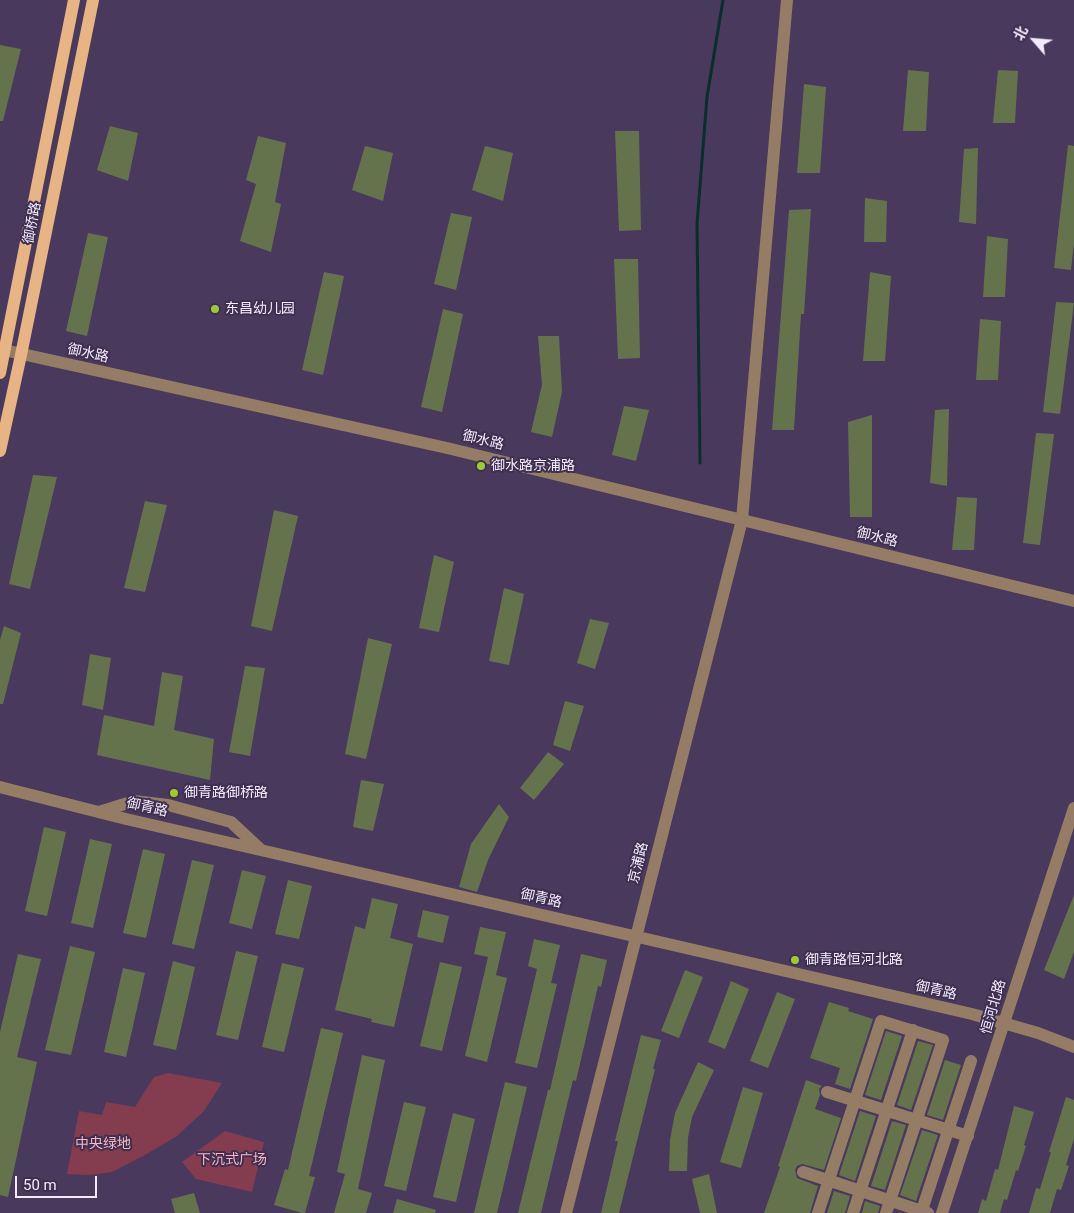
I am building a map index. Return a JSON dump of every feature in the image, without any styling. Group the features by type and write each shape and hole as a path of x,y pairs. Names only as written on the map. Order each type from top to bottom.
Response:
{"main road":[{"name":"御桥路","path":"0,373 3,350 74,0"},
{"name":"御桥路","path":"0,451 22,355 93,0"}],"street":[{"name":"京浦路","path":"566,1213 742,520 787,0"},
{"name":"御水路","path":"3,350 447,448 1074,601"},
{"name":"御青路","path":"0,787 99,812 1004,1022 1074,1047"},
{"path":"99,812 134,801 168,806 231,822 262,850"},
{"name":"恒河北路","path":"942,1213 1074,808"},
{"path":"818,1213 881,1020 943,1040 886,1213"},
{"path":"853,1213 913,1030"},
{"path":"803,1172 924,1212 971,1061"},
{"path":"828,1092 968,1136"}],"green space":[{"name":"中央绿地","path":"168,1073 222,1083 204,1111 177,1136 145,1155 112,1172 90,1175 67,1174 79,1111 102,1115 106,1102 135,1107 154,1077"},
{"name":"下沉式广场","path":"225,1131 264,1142 252,1192 196,1179 182,1162"}],"building":[{"path":"0,45 21,49 3,121 0,121"},
{"path":"908,70 929,72 926,131 903,131"},
{"path":"998,70 1018,71 1015,123 993,123"},
{"path":"804,84 826,87 820,173 797,173"},
{"path":"110,126 138,133 128,181 97,170"},
{"path":"615,131 639,131 641,230 619,231"},
{"path":"258,136 286,143 275,202 281,204 271,252 240,241 256,184 246,180"},
{"path":"1068,145 1074,146 1074,243 1071,270 1054,268"},
{"path":"365,146 393,153 383,201 352,190"},
{"path":"485,146 513,153 503,201 472,190"},
{"path":"978,148 976,224 959,222 964,149"},
{"path":"865,198 887,201 886,242 864,242"},
{"path":"811,209 804,314 801,314 794,430 772,430 789,210"},
{"path":"451,213 472,217 456,290 434,284"},
{"path":"88,233 108,237 87,336 66,331"},
{"path":"987,236 1008,239 1005,297 983,297"},
{"path":"614,259 638,259 640,358 618,359"},
{"path":"324,272 344,276 323,375 302,370"},
{"path":"870,272 891,276 885,361 863,361"},
{"path":"1056,302 1074,303 1060,414 1043,412"},
{"path":"443,309 463,314 442,412 421,407"},
{"path":"980,319 1001,321 998,380 976,380"},
{"path":"538,336 559,336 562,392 552,437 531,432 542,385"},
{"path":"624,406 649,410 636,461 612,455"},
{"path":"949,409 947,486 930,483 935,410"},
{"path":"872,415 872,517 850,517 848,422"},
{"path":"1036,433 1054,434 1040,545 1023,543"},
{"path":"33,475 57,477 30,589 9,584"},
{"path":"957,497 977,498 974,550 952,550"},
{"path":"145,501 167,505 145,592 124,588"},
{"path":"274,510 298,516 272,631 251,626"},
{"path":"434,555 454,562 439,632 419,628"},
{"path":"504,588 524,594 509,665 489,661"},
{"path":"590,619 609,623 595,669 577,663"},
{"path":"4,626 21,633 3,704 0,704 0,640"},
{"path":"368,638 392,644 366,759 345,754"},
{"path":"90,654 111,658 103,710 82,705"},
{"path":"245,666 265,668 250,756 229,752"},
{"path":"162,672 183,676 174,730 214,739 210,780 97,755 104,715 154,726"},
{"path":"565,701 584,706 570,751 553,745"},
{"path":"548,752 564,764 534,800 520,788"},
{"path":"361,780 384,784 373,831 353,827"},
{"path":"499,804 509,817 488,860 477,892 459,887 471,844"},
{"path":"44,827 66,832 47,916 25,911"},
{"path":"90,839 112,844 93,928 71,923"},
{"path":"143,849 165,854 146,938 123,933"},
{"path":"192,860 214,865 194,949 172,944"},
{"path":"242,870 266,876 252,929 229,923"},
{"path":"288,880 312,886 299,939 275,934"},
{"path":"1074,895 1074,952 1064,979 1044,970"},
{"path":"372,898 398,904 390,938 413,944 394,1027 371,1022 372,1019 335,1010 355,926 365,929"},
{"path":"423,910 449,916 443,943 417,937"},
{"path":"480,927 506,932 496,975 507,978 487,1062 465,1056 488,957 474,954"},
{"path":"534,939 560,945 551,983 557,984 537,1068 515,1063 537,969 528,966"},
{"path":"70,946 95,952 71,1055 45,1050"},
{"path":"236,951 258,956 238,1040 216,1035"},
{"path":"18,954 41,959 17,1057 37,1062 8,1197 0,1195 0,1032"},
{"path":"581,954 607,960 601,987 598,986 576,1081 573,1080 541,1213 518,1213 548,1090 550,1090"},
{"path":"173,961 195,967 176,1050 153,1045"},
{"path":"440,962 462,967 442,1051 420,1046"},
{"path":"282,963 304,968 284,1052 262,1047"},
{"path":"123,968 145,973 126,1057 104,1052"},
{"path":"685,970 703,977 679,1038 661,1031"},
{"path":"731,981 749,989 725,1049 708,1042"},
{"path":"777,992 795,999 768,1068 750,1061"},
{"path":"829,1002 849,1008 848,1011 873,1019 850,1089 835,1084 840,1068 810,1058"},
{"path":"321,1028 343,1033 309,1176 315,1177 305,1213 302,1213 274,1205 285,1169 288,1170"},
{"path":"886,1031 902,1036 881,1100 865,1095"},
{"path":"641,1035 661,1040 653,1069 655,1069 619,1213 601,1213 618,1141 615,1141"},
{"path":"918,1041 933,1045 911,1110 897,1105"},
{"path":"362,1055 385,1060 358,1189 372,1193 366,1213 334,1213 345,1174 337,1172"},
{"path":"945,1060 961,1065 943,1120 927,1115"},
{"path":"698,1062 714,1070 692,1117 688,1138 687,1171 669,1171 670,1140 675,1113"},
{"path":"806,1080 822,1086 819,1089 820,1095 815,1109 841,1118 824,1170 802,1164 797,1166 795,1170 797,1178 818,1186 810,1213 764,1213 780,1167 778,1166"},
{"path":"505,1082 527,1087 497,1213 474,1213"},
{"path":"743,1087 763,1093 741,1168 720,1162"},
{"path":"1066,1097 1074,1100 1074,1139 1066,1165 1069,1166 1061,1190 1057,1189 1050,1213 1029,1213 1036,1188 1040,1189"},
{"path":"404,1102 426,1107 406,1191 384,1186"},
{"path":"1014,1106 1034,1112 1018,1171 1016,1170 1007,1200 1004,1199 1000,1213 978,1213 982,1199 986,1201 995,1169 998,1170"},
{"path":"860,1111 876,1116 855,1181 839,1175"},
{"path":"453,1113 475,1119 456,1202 433,1197"},
{"path":"892,1121 906,1125 885,1190 871,1186"},
{"path":"922,1130 938,1135 916,1201 900,1195"},
{"path":"709,1174 717,1213 700,1213 692,1179"},
{"path":"834,1191 850,1196 845,1213 827,1213"},
{"path":"194,1193 200,1213 175,1213 171,1199"},
{"path":"397,1199 436,1210 435,1213 393,1213"},
{"path":"865,1201 880,1206 878,1213 862,1213"}],"waterway":[{"path":"700,463 697,224 707,97 723,0"}],"place":[{"name":"东昌幼儿园","path":"215,309"},
{"name":"御水路京浦路","path":"481,466"},
{"name":"御青路御桥路","path":"174,793"},
{"name":"御青路恒河北路","path":"795,960"}]}
